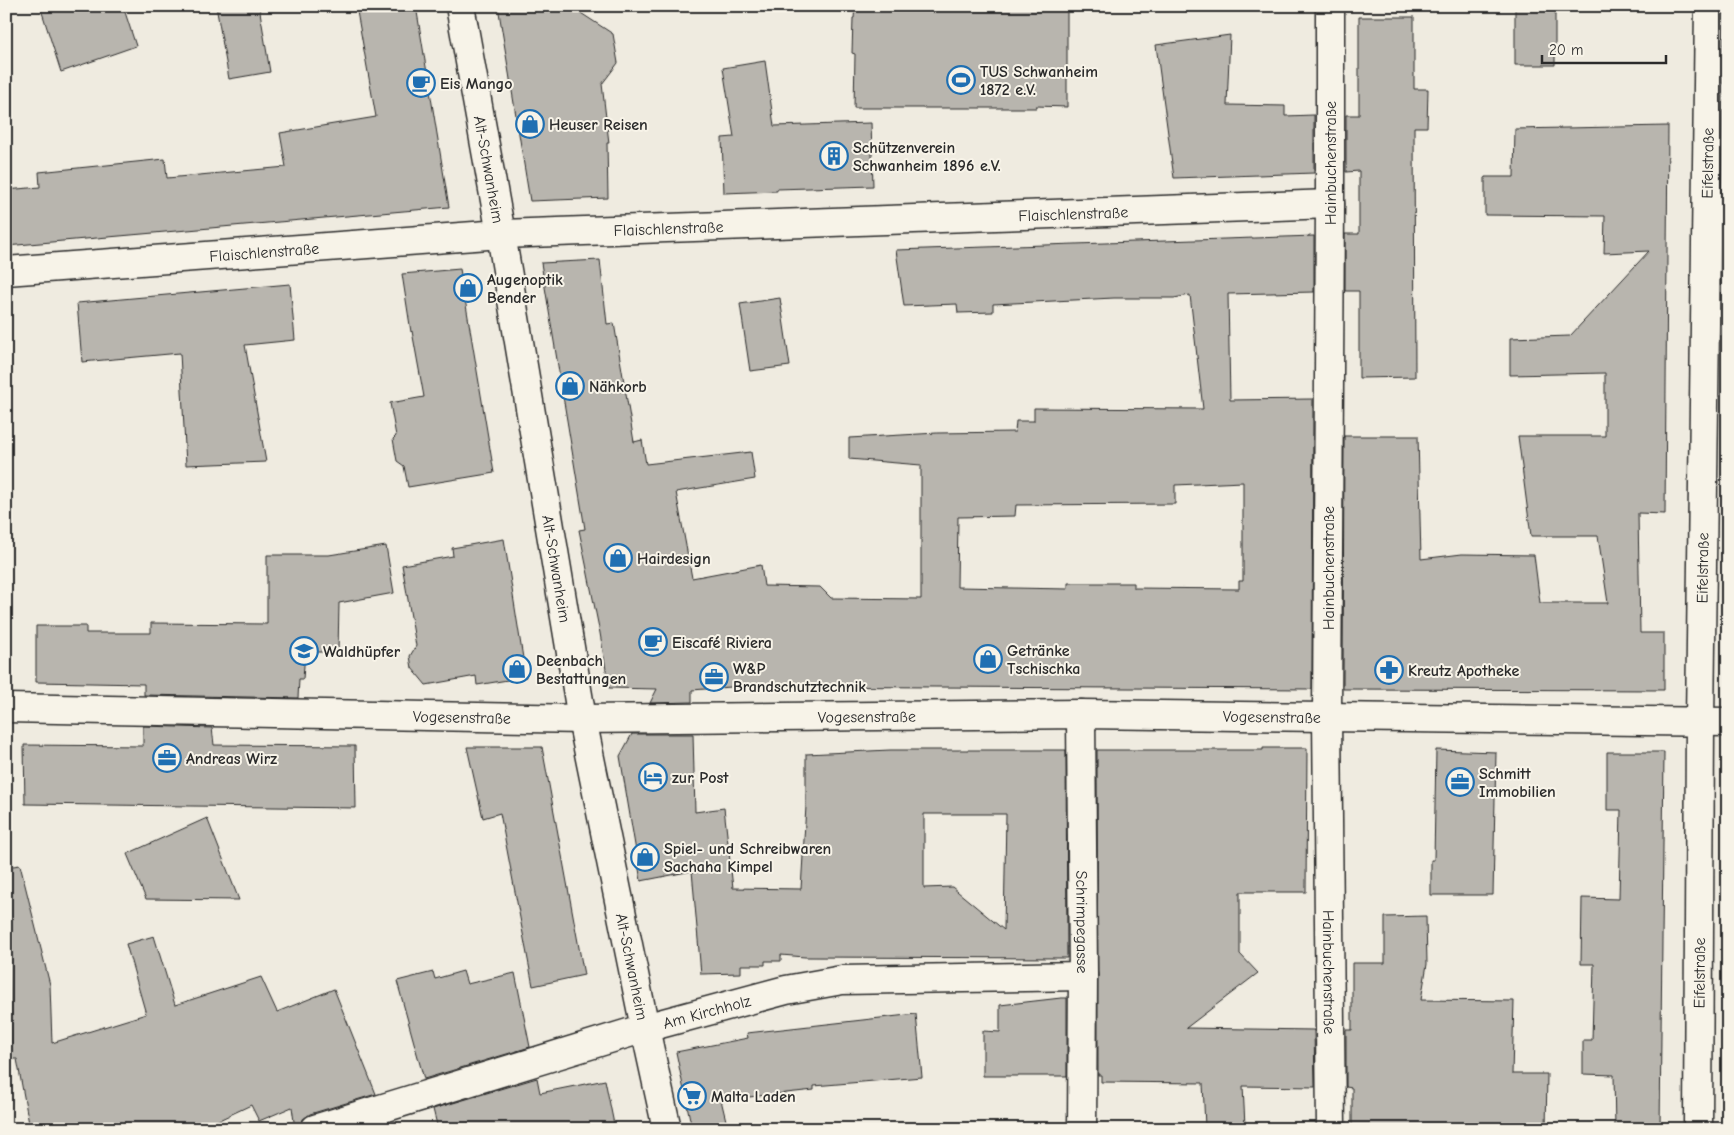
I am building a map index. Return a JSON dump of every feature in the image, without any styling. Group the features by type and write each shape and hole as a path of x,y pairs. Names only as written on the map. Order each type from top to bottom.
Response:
{"street":[{"name":"Alt-Schwanheim","path":"460,6 582,719 667,1129"},
{"name":"Hainbuchenstraße","path":"1330,6 1327,716 1331,1129"},
{"name":"Eifelstraße","path":"1698,1129 1700,722 1718,159 1709,6"},
{"name":"Flaischlenstraße","path":"6,271 500,234 1330,204"},
{"name":"Vogesenstraße","path":"6,708 582,719 1081,714 1728,722"},
{"name":"Schrimpegasse","path":"1081,714 1082,1129"},
{"name":"Am Kirchholz","path":"314,1129 645,1028 786,990 842,980 1083,976"}],"building":[{"path":"40,6 123,6 136,46 61,72"},
{"path":"216,6 259,6 270,72 229,79"},
{"path":"356,6 416,6 449,207 6,246 6,190 40,187 39,172 165,159 167,178 286,167 280,133 376,117"},
{"path":"498,6 570,6 613,34 618,63 602,84 609,143 607,143 608,198 530,201"},
{"name":"TUS Schwanheim 1872 e.V.","path":"855,6 1067,6 1067,107 854,108 855,54 852,53"},
{"path":"1515,6 1555,6 1555,65 1515,65"},
{"path":"1359,17 1414,17 1414,89 1428,89 1427,127 1414,127 1415,377 1359,378 1359,291 1345,291 1345,234 1359,234 1359,171 1346,172 1346,115 1359,115"},
{"path":"1230,35 1227,105 1285,106 1285,116 1314,115 1314,173 1174,178 1156,45"},
{"path":"765,61 774,126 871,123 873,186 777,189 777,191 724,193 722,138 734,137 723,68"},
{"path":"1668,126 1665,514 1638,513 1640,633 1664,633 1664,690 1343,689 1344,436 1418,436 1421,559 1462,554 1534,555 1540,603 1608,603 1598,536 1531,536 1518,436 1605,436 1605,373 1510,375 1510,338 1570,336 1649,251 1604,253 1605,216 1485,215 1485,177 1514,177 1515,129"},
{"path":"1314,236 1314,292 1228,294 1230,400 1313,399 1312,689 744,686 692,690 692,702 650,703 657,689 609,688 579,530 585,529 541,263 600,260 607,324 614,323 634,442 642,440 646,464 751,452 755,479 676,492 692,578 761,565 764,586 820,587 831,598 921,599 921,465 849,459 849,438 937,433 1015,432 1016,421 1034,421 1034,408 1203,409 1190,295 1174,298 1114,298 993,304 993,312 958,313 957,304 904,306 896,250","holes":["1243,482 1243,581 1239,581 1239,589 1134,588 1134,583 1068,583 1068,589 957,587 958,517 1015,516 1016,505 1175,504 1175,485"]},
{"path":"460,269 494,473 408,487 404,466 397,461 393,439 396,436 390,403 424,397 402,274"},
{"path":"290,284 295,340 245,345 266,462 186,465 180,353 82,362 77,303"},
{"path":"780,298 790,366 750,371 740,304"},
{"path":"504,539 526,677 477,685 476,676 426,685 412,668 410,656 416,646 402,565 453,556 452,548"},
{"path":"386,546 394,593 339,603 338,652 305,652 303,679 299,679 298,698 144,695 144,684 36,682 36,626 86,626 86,633 151,633 151,623 267,624 267,555 329,555"},
{"path":"143,726 212,728 214,745 355,746 356,808 25,804 24,745 143,746"},
{"path":"632,734 693,734 695,812 724,808 733,888 801,889 806,806 806,754 890,750 1066,750 1067,958 805,957 781,955 781,961 765,961 765,965 741,965 741,973 701,974 692,871 641,881 620,756","holes":["924,814 1006,814 1004,930 952,887 924,888"]},
{"path":"467,747 542,747 584,975 533,986 500,813 483,818"},
{"path":"1263,748 1307,748 1306,892 1240,892 1240,954 1258,973 1186,1028 1314,1030 1315,1087 1243,1086 1245,1126 1205,1127 1203,1083 1101,1082 1101,1075 1098,1075 1097,750 1263,750"},
{"path":"1436,750 1496,752 1493,895 1431,895 1431,860 1434,860"},
{"path":"1607,752 1664,752 1660,1129 1615,1129 1614,1075 1583,1074 1583,1040 1592,1040 1594,964 1581,964 1582,898 1619,899 1621,810 1607,810"},
{"path":"207,818 239,900 146,899 127,854"},
{"path":"20,865 50,985 52,1043 146,1014 126,944 154,936 175,1005 261,977 277,1012 334,989 376,1094 310,1114 303,1119 300,1129 295,1129 292,1107 259,1121 251,1105 200,1129 30,1129 17,1059 12,1059 6,867"},
{"path":"1426,916 1427,964 1421,1000 1514,1001 1512,1074 1547,1074 1546,1129 1352,1129 1352,1088 1346,1087 1346,1030 1352,1030 1352,963 1385,963 1385,917"},
{"path":"463,971 467,984 515,973 530,1047 424,1079 397,981 433,972 435,979"},
{"path":"1067,998 1067,1076 983,1076 983,1031 1000,1032 1000,1005"},
{"path":"916,1014 922,1077 814,1086 814,1090 721,1100 728,1129 692,1129 676,1052 748,1038 747,1033"},
{"path":"537,1078 540,1093 605,1080 615,1129 438,1129 433,1109"}],"place":[{"name":"TUS Schwanheim 1872 e.V.","path":"961,80"},
{"name":"Eis Mango","path":"421,83"},
{"name":"Heuser Reisen","path":"530,124"},
{"name":"Schützenverein Schwanheim 1896 e.V.","path":"834,156"},
{"name":"Augenoptik Bender","path":"468,288"},
{"name":"Nähkorb","path":"570,386"},
{"name":"Hairdesign","path":"618,558"},
{"name":"Eiscafé Riviera","path":"653,642"},
{"name":"Waldhüpfer","path":"304,651"},
{"name":"Getränke Tschischka","path":"988,659"},
{"name":"Deenbach Bestattungen","path":"517,669"},
{"name":"Kreutz Apotheke","path":"1389,670"},
{"name":"W&P Brandschutztechnik","path":"714,677"},
{"name":"Andreas Wirz","path":"167,758"},
{"name":"zur Post","path":"653,777"},
{"name":"Schmitt Immobilien","path":"1460,782"},
{"name":"Spiel- und Schreibwaren Sachaha Kimpel","path":"645,857"},
{"name":"Malta Laden","path":"692,1096"}]}
